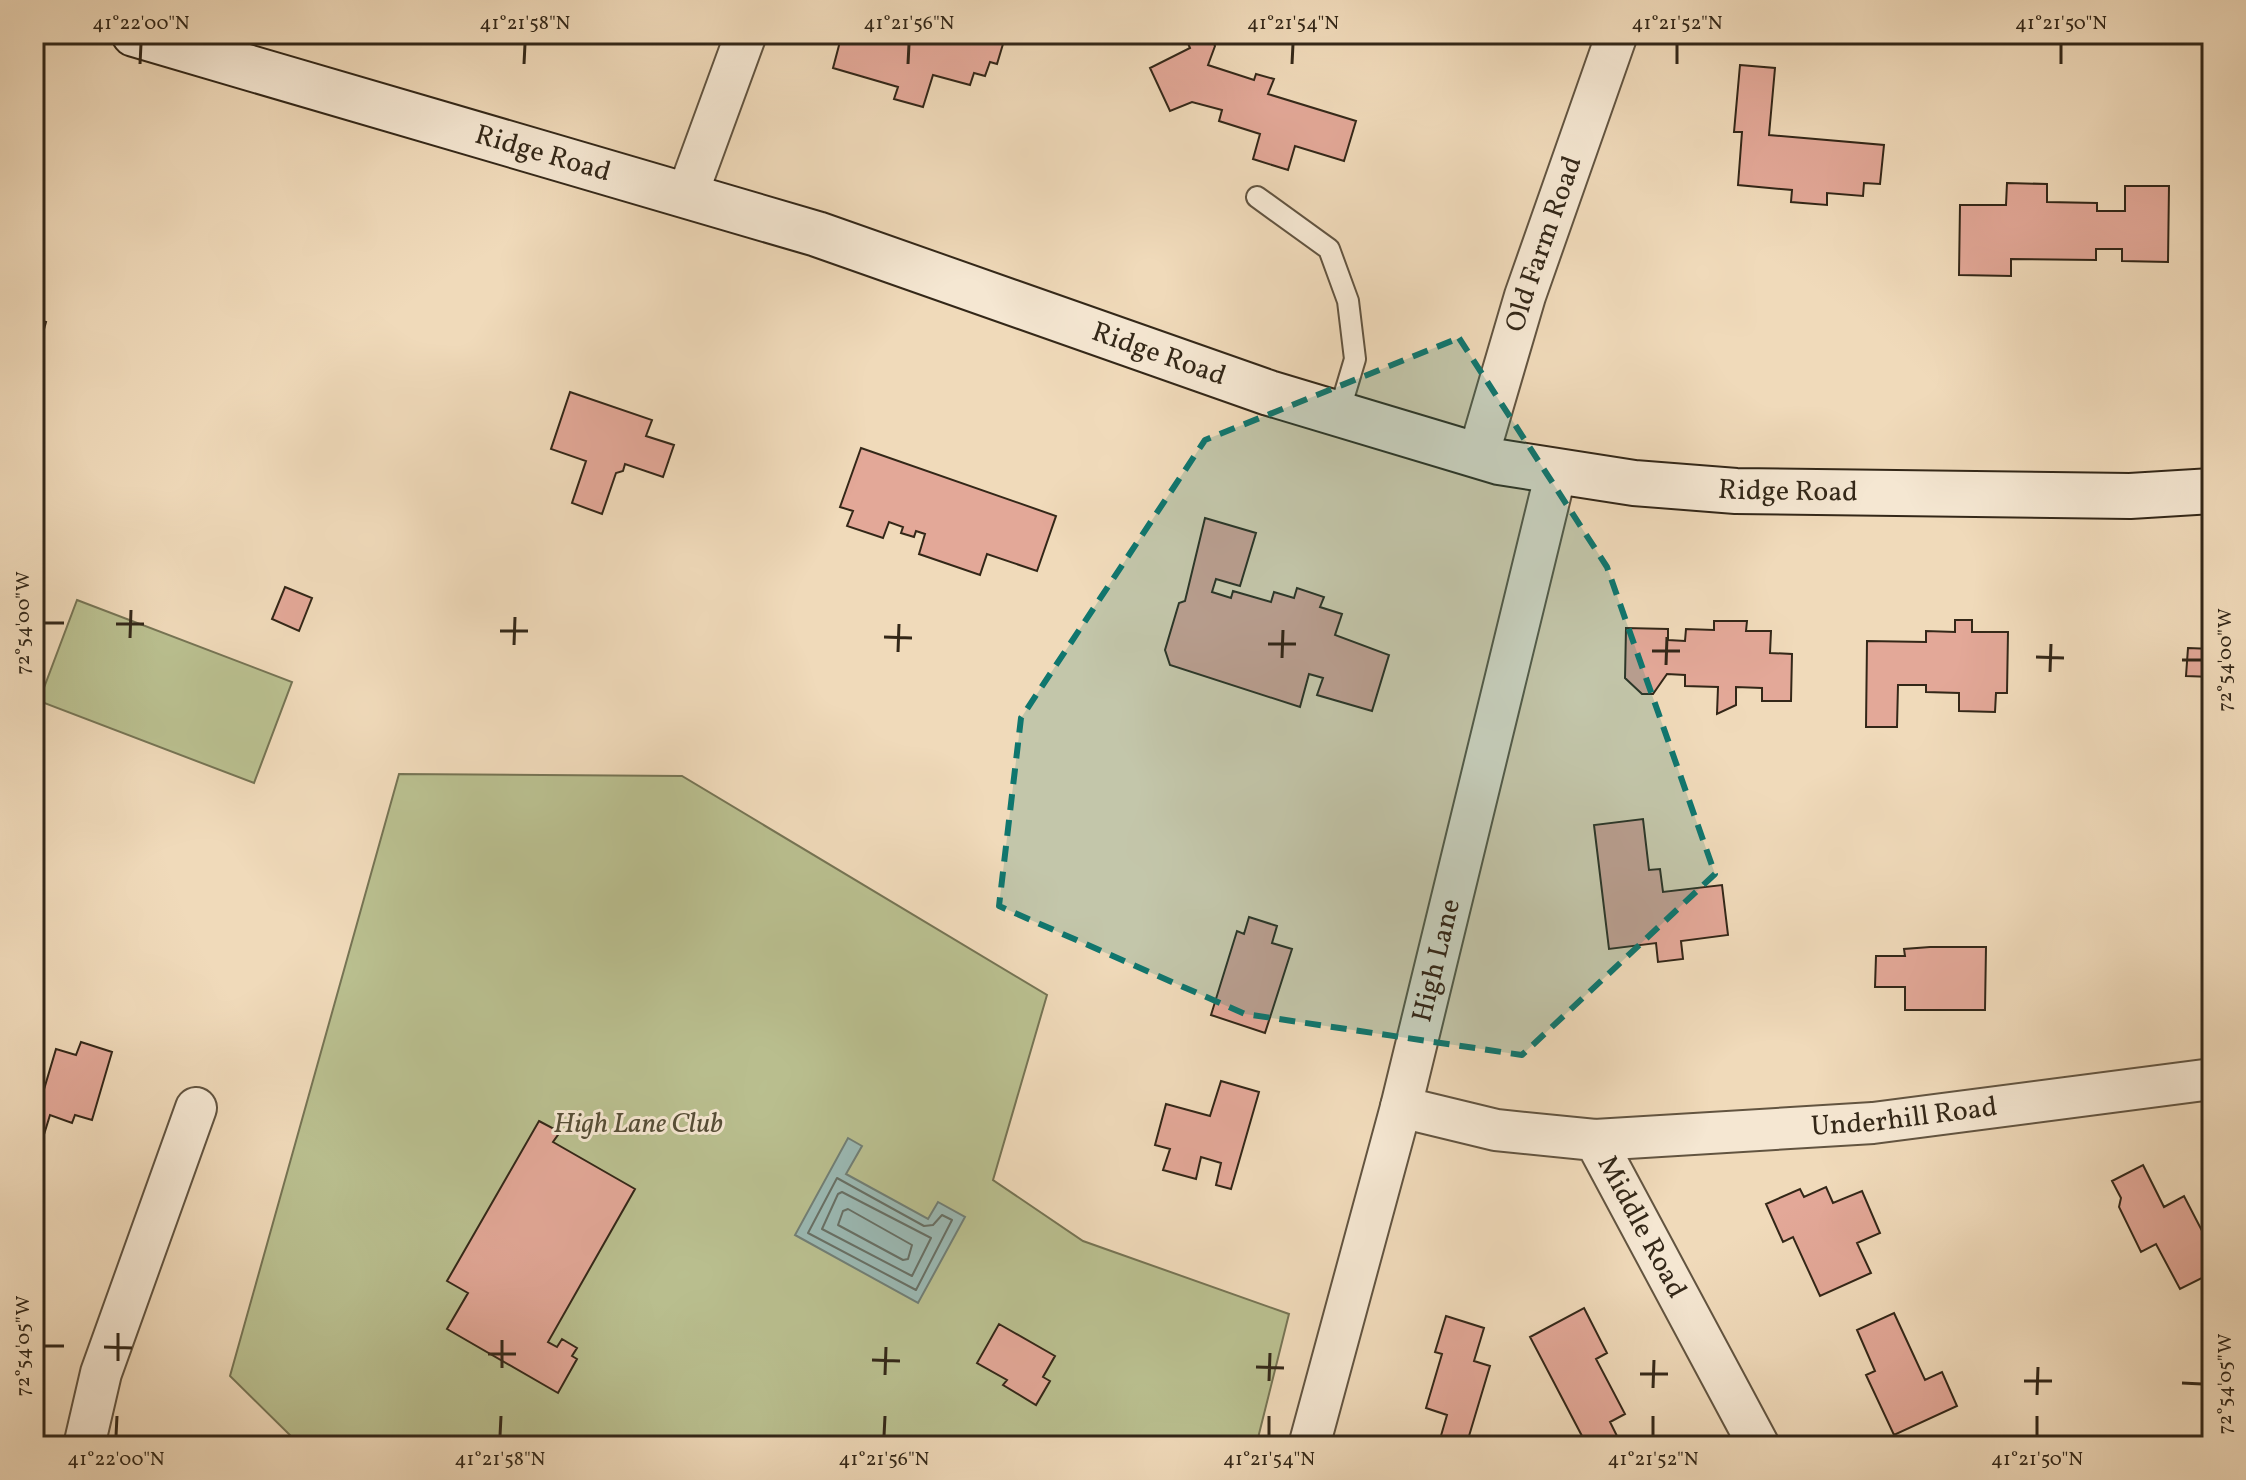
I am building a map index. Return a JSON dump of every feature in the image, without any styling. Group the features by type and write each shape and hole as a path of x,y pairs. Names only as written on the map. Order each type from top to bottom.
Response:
{"main road":[{"name":"Ridge Road","path":"134,34 687,195 904,263 1338,416 1478,456 1556,472 1736,491 2130,496 2212,491"}],"street":[{"path":"687,195 746,34"},
{"name":"Old Farm Road","path":"1478,456 1525,296 1617,34"},
{"name":"High Lane","path":"1309,1446 1401,1107 1556,472"},
{"name":"Underhill Road","path":"1595,1140 1873,1123 2212,1079"},
{"name":"Middle Road","path":"1401,1107 1496,1130 1595,1140 1759,1446"},
{"path":"84,1446 111,1344 196,1108"}],"lane":[{"path":"1257,197 1329,249 1344,288 1355,359 1338,416"}],"highlighted area":[{"path":"1459,338 1607,567 1715,874 1522,1055 1245,1014 999,906 1021,718 1205,440"}],"green space":[{"path":"77,600 292,682 254,783 39,701"},
{"name":"High Lane Club","path":"399,774 682,776 1047,995 993,1180 1083,1241 1289,1314 1256,1446 301,1446 230,1376"}],"water":[{"path":"848,1138 862,1146 846,1174 928,1219 938,1202 965,1217 918,1303 795,1235"}],"building":[{"path":"842,34 935,34 949,38 950,34 1006,34 997,64 990,62 985,76 974,73 970,85 933,75 923,107 894,99 898,87 833,68"},
{"path":"1184,34 1210,34 1215,46 1208,65 1254,80 1256,74 1274,79 1268,94 1356,121 1344,161 1295,146 1288,170 1253,159 1260,134 1219,121 1222,110 1192,102 1170,111 1150,68 1190,48"},
{"path":"1740,65 1775,68 1769,135 1884,145 1880,184 1864,183 1863,196 1827,193 1827,205 1791,202 1792,190 1738,185 1742,132 1734,132"},
{"path":"2007,183 2047,184 2047,202 2097,203 2097,211 2125,211 2125,186 2169,186 2168,262 2122,261 2122,249 2096,249 2096,260 2011,259 2011,276 1959,275 1960,205 2006,205"},
{"path":"34,319 46,322 34,365"},
{"path":"570,392 652,420 646,436 674,445 663,477 625,464 623,471 616,473 602,514 572,503 586,461 551,449"},
{"path":"861,448 1056,516 1037,571 987,554 980,575 919,554 925,534 916,531 914,537 901,533 903,527 889,522 883,538 847,526 853,511 840,507"},
{"path":"1205,518 1256,533 1240,586 1216,579 1212,592 1231,598 1233,591 1271,602 1274,592 1294,598 1297,588 1324,597 1320,607 1342,614 1335,635 1389,655 1372,711 1317,695 1323,678 1309,674 1300,707 1170,665 1165,650 1179,603 1185,601"},
{"path":"285,587 312,598 299,631 272,619"},
{"path":"1955,620 1972,620 1972,632 2008,632 2007,693 1996,693 1995,712 1959,711 1959,693 1926,692 1926,685 1898,685 1897,727 1866,727 1867,641 1926,642 1926,631 1955,632"},
{"path":"1714,621 1747,621 1746,631 1771,631 1770,653 1792,654 1791,701 1762,701 1762,688 1736,687 1736,705 1717,714 1718,687 1685,686 1685,675 1667,674 1653,694 1642,694 1625,678 1626,628 1668,629 1668,640 1685,641 1686,629 1714,630"},
{"path":"2188,648 2212,649 2212,677 2186,676"},
{"path":"1643,819 1649,870 1660,869 1663,892 1722,885 1728,935 1681,941 1683,959 1658,962 1656,943 1609,949 1594,825"},
{"path":"1249,917 1277,926 1272,943 1292,949 1265,1033 1211,1015 1237,931 1244,934"},
{"path":"1986,947 1985,1010 1905,1010 1905,987 1875,987 1876,956 1905,956 1904,949"},
{"path":"81,1042 112,1052 92,1120 75,1115 72,1123 50,1115 34,1167 34,1094 42,1096 56,1049 76,1055"},
{"path":"1221,1081 1259,1092 1231,1189 1216,1185 1221,1163 1201,1157 1196,1179 1163,1170 1170,1149 1155,1145 1166,1104 1210,1116"},
{"path":"539,1121 560,1132 553,1142 635,1189 548,1342 557,1347 562,1339 577,1348 572,1356 577,1359 558,1393 447,1329 468,1293 447,1281"},
{"path":"2143,1165 2164,1207 2184,1196 2212,1250 2208,1257 2212,1273 2180,1289 2156,1244 2141,1252 2119,1207 2121,1198 2112,1181"},
{"path":"1826,1187 1833,1203 1862,1191 1880,1233 1857,1243 1871,1273 1820,1296 1793,1237 1783,1242 1766,1204 1800,1189 1804,1197"},
{"path":"1584,1308 1607,1353 1596,1359 1625,1414 1610,1422 1622,1446 1577,1446 1574,1441 1582,1436 1530,1337"},
{"path":"1894,1313 1925,1380 1942,1372 1957,1406 1894,1435 1866,1375 1875,1371 1857,1330"},
{"path":"1446,1316 1484,1328 1474,1361 1490,1366 1466,1446 1438,1446 1447,1415 1426,1408 1442,1354 1435,1352"},
{"path":"999,1324 1055,1356 1043,1377 1050,1381 1036,1405 1003,1385 1007,1380 977,1363"}]}
